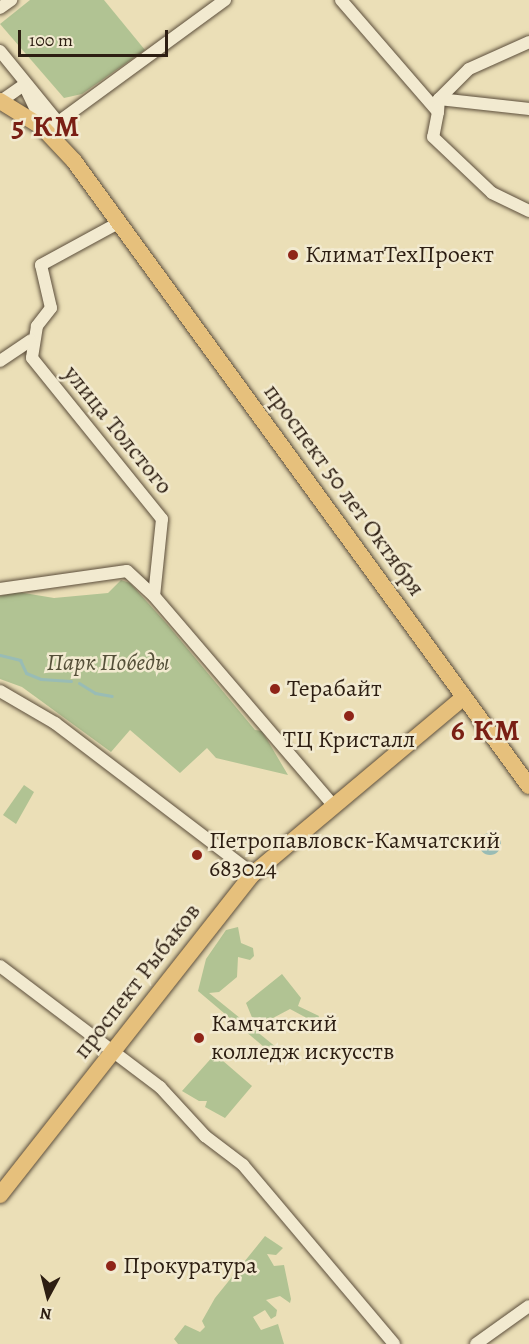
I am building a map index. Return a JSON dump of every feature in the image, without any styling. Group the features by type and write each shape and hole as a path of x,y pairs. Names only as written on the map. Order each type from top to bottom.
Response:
{"main road":[{"name":"проспект 50 лет Октября","path":"1,101 52,127 464,697 528,781"},
{"name":"проспект Рыбаков","path":"0,1195 253,874 464,697"}],"street":[{"path":"0,8 11,0"},
{"path":"0,51 52,127 225,0"},
{"path":"341,0 438,105 529,109"},
{"path":"529,42 469,69 438,105 433,137 492,193 529,211"},
{"path":"1,101 24,85"},
{"path":"0,362 31,340 51,308 41,265 120,222"},
{"name":"улица Толстого","path":"31,340 32,358 162,519 154,596"},
{"path":"0,589 127,571 154,596 333,806"},
{"path":"0,691 55,723 253,874"},
{"path":"0,966 160,1087 205,1136 250,1172 394,1344"},
{"path":"476,1344 529,1306"}],"green space":[{"path":"30,0 104,0 145,50 82,94 64,98 0,24"},
{"name":"Парк Победы","path":"121,580 130,583 255,730 262,731 288,775 216,758 207,748 180,773 130,730 111,752 22,687 0,679 0,596 18,592 54,598 108,593"},
{"path":"24,785 34,792 16,824 3,815"},
{"path":"238,927 241,943 253,948 254,956 250,960 238,957 237,977 219,992 209,993 282,1052 277,1058 198,991 206,959 226,930"},
{"path":"282,974 301,998 298,1006 319,1016 316,1023 290,1009 256,1027 246,1003"},
{"path":"215,1054 252,1086 225,1118 205,1107 207,1101 199,1101 182,1091"},
{"path":"265,1236 283,1248 276,1255 267,1254 274,1266 284,1265 291,1299 290,1303 280,1296 266,1300 277,1310 276,1316 271,1319 265,1310 253,1317 261,1330 278,1324 284,1344 178,1344 174,1339 185,1325 200,1332 205,1327 202,1321 215,1298"}],"water":[{"path":"490,833 498,836 501,844 498,852 490,855 482,852 479,844 482,836"}],"waterway":[{"path":"0,655 20,660 26,673 41,679 71,681"},
{"path":"79,683 95,693 112,696"}],"place":[{"name":"КлиматТехПроект","path":"293,255"},
{"name":"Терабайт","path":"275,689"},
{"name":"ТЦ Кристалл","path":"349,716"},
{"name":"Петропавловск-Камчатский 683024","path":"197,855"},
{"name":"Камчатский колледж искусств","path":"199,1038"},
{"name":"Прокуратура","path":"111,1266"}],"district":[{"name":"5 КМ","path":"46,126"},
{"name":"6 КМ","path":"486,730"}]}
